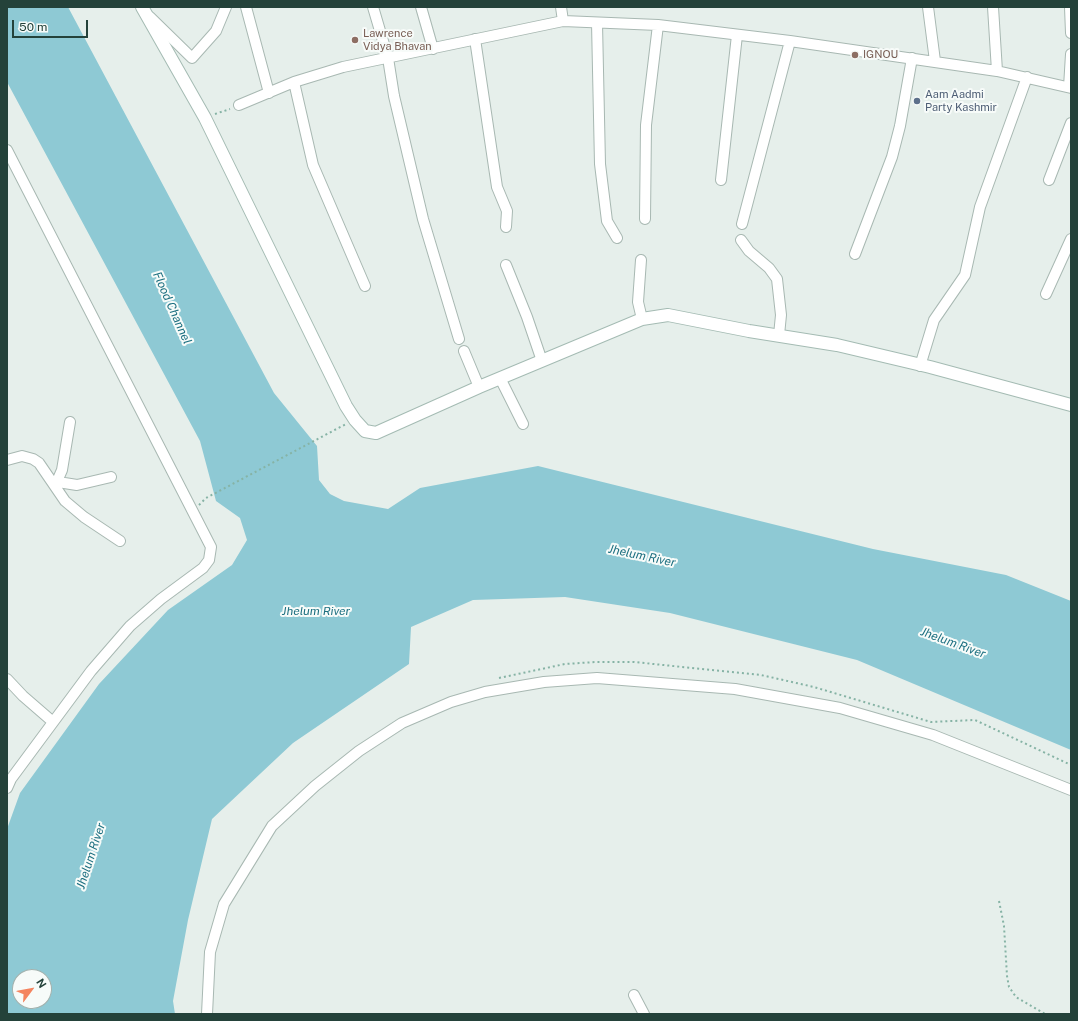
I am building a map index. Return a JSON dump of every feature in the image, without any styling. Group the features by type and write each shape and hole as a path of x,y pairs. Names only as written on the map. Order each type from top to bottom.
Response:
{"main road":[{"path":"143,9 205,118 346,406 354,420 365,431 376,433 479,387 642,319 668,315 748,331 837,345 1071,405"}],"street":[{"path":"143,9 192,58 216,31 226,7"},
{"path":"246,7 269,93"},
{"path":"373,7 388,58 394,96 423,219 459,339"},
{"path":"422,7 432,49"},
{"path":"561,7 563,21"},
{"path":"928,7 935,61"},
{"path":"993,7 997,71"},
{"path":"1070,7 1071,34"},
{"path":"239,105 294,82 343,66 563,21 658,25 790,41 997,71 1070,88 1071,54"},
{"path":"596,23 600,164 607,221 617,238"},
{"path":"645,219 646,124 658,25"},
{"path":"720,180 737,35"},
{"path":"475,39 497,187 507,211 506,227"},
{"path":"742,224 790,41"},
{"path":"855,254 892,157 900,126 912,58"},
{"path":"920,366 934,320 965,275 980,207 1027,77"},
{"path":"294,82 313,165 365,286"},
{"path":"1049,180 1071,123"},
{"path":"7,150 211,547 209,560 206,565 130,626 91,671 8,781"},
{"path":"1046,294 1071,239"},
{"path":"741,240 749,252 770,268 777,279 781,315 779,335"},
{"path":"641,260 638,302 642,319"},
{"path":"506,265 528,317 542,361"},
{"path":"464,351 479,387"},
{"path":"500,378 523,424"},
{"path":"56,484 62,470 70,422"},
{"path":"7,460 22,456 33,458 56,484 64,501 84,517 120,541"},
{"path":"56,484 77,485 111,477"},
{"path":"207,1014 210,952 224,904 260,843 272,826 320,782 358,751 402,723 451,702 485,692 514,686 597,678 735,689 840,708 933,735 1071,790"},
{"path":"7,679 23,696 53,722"},
{"path":"634,995 644,1014"}],"path":[{"path":"205,118 239,105"},
{"path":"206,498 339,428"},
{"path":"498,679 565,664 596,662 634,662 761,675 814,687 931,722 975,720 1071,765"},
{"path":"999,901 1004,926 1009,987 1016,997 1045,1014"}],"water":[{"path":"7,7 68,7 274,393 317,446 319,480 330,494 344,501 388,509 420,488 538,466 873,549 1006,575 1071,601 1071,750 857,660 670,613 565,597 473,600 411,627 409,664 293,743 212,819 188,920 173,1001 175,1014 7,1014 7,829 20,793 99,684 168,610 232,565 247,540 240,518 216,501 200,441 7,82"}],"place":[{"name":"Lawrence Vidya Bhavan","path":"355,40"},
{"name":"IGNOU","path":"855,55"},
{"name":"Aam Aadmi Party Kashmir","path":"917,101"}],"water label":[{"name":"Flood Channel","path":"172,308"},
{"name":"Jhelum River","path":"642,556"},
{"name":"Jhelum River","path":"316,611"},
{"name":"Jhelum River","path":"953,643"},
{"name":"Jhelum River","path":"91,856"}]}
